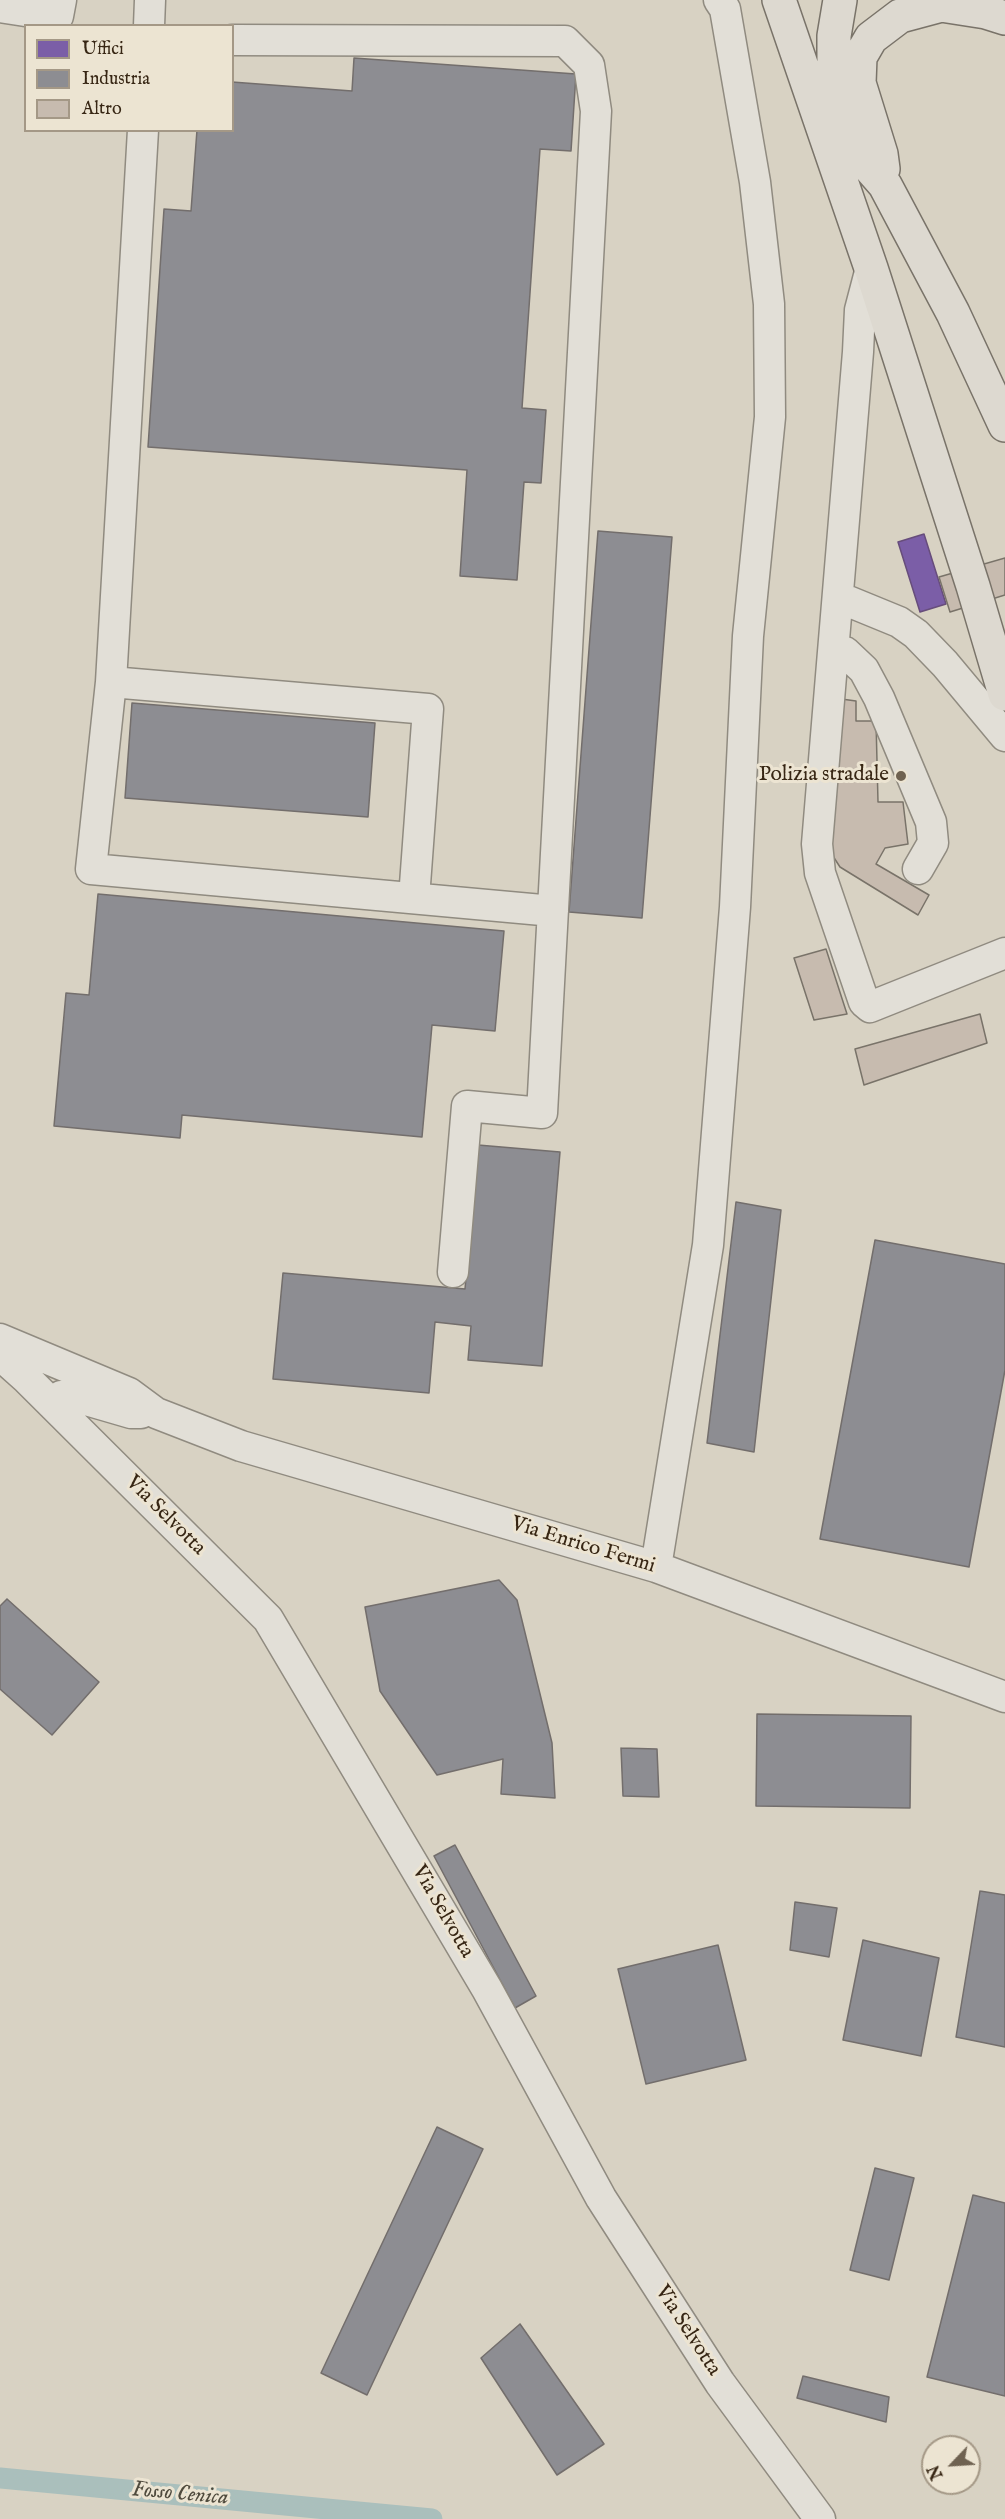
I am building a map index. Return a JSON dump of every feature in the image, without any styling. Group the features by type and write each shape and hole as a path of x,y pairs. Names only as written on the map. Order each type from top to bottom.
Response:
{"highway":[{"path":"779,0 871,268 973,586 1005,694"},
{"path":"796,0 804,74"},
{"path":"840,0 834,36 834,67 840,101 849,131 864,161 885,185 953,313 1005,425"},
{"path":"885,185 881,154 859,83 860,57 871,38 900,16 941,5 986,12 1005,18"}],"street":[{"path":"0,7 58,16 61,0"},
{"path":"149,24 150,0"},
{"path":"656,1567 708,1245 735,907 748,636 770,417 769,304 755,182 725,9 718,0"},
{"path":"234,40 566,41 589,65 596,111 542,1113 466,1106 453,1272"},
{"path":"143,132 111,682 91,868 553,911"},
{"path":"871,268 860,310 817,844 820,873 864,1002 870,1007 1005,953"},
{"path":"838,597 898,622 916,634 945,664 1005,736"},
{"path":"834,650 845,652 864,670 879,698 931,822 933,843 918,869"},
{"path":"111,682 428,709 414,898"},
{"name":"Via Enrico Fermi","path":"0,1339 129,1394 143,1413"},
{"name":"Via Selvotta","path":"0,1355 268,1619 487,1989 601,2198 720,2383 820,2519"},
{"path":"52,1404 51,1393 54,1383 65,1374 83,1373"},
{"name":"Via Enrico Fermi","path":"52,1404 61,1396 76,1397 143,1413 241,1446 656,1567 1005,1697"},
{"path":"102,1454 99,1439 102,1425 112,1418 143,1413"}],"building: Uffici":[{"path":"924,534 946,604 920,612 898,542"}],"building: Industria":[{"path":"354,58 576,74 571,151 540,149 522,408 546,410 541,483 524,482 517,580 460,576 467,470 148,447 164,209 191,211 197,132 234,132 234,82 352,91"},
{"path":"598,531 672,537 642,918 569,912"},
{"path":"132,703 375,723 368,817 125,798"},
{"path":"98,894 504,931 495,1031 432,1025 422,1137 182,1115 180,1138 54,1126 66,993 89,995"},
{"path":"478,1145 560,1152 542,1366 468,1360 471,1326 435,1322 429,1393 273,1379 283,1273 465,1289"},
{"path":"736,1202 781,1210 754,1452 707,1443"},
{"path":"875,1240 1005,1264 1005,1370 969,1567 820,1539"},
{"path":"499,1580 517,1600 552,1743 555,1798 501,1794 503,1759 437,1775 380,1691 365,1607"},
{"path":"7,1599 99,1682 52,1735 0,1689 0,1606"},
{"path":"757,1714 911,1716 910,1808 756,1806"},
{"path":"621,1748 657,1749 659,1797 623,1796"},
{"path":"455,1845 536,1996 515,2008 434,1856"},
{"path":"980,1891 1005,1895 1005,2047 956,2037"},
{"path":"795,1902 837,1908 829,1957 790,1950"},
{"path":"863,1940 939,1958 921,2056 843,2040"},
{"path":"718,1945 746,2060 646,2084 618,1969"},
{"path":"437,2127 483,2149 367,2395 321,2373"},
{"path":"875,2168 914,2178 889,2280 850,2270"},
{"path":"973,2195 1005,2203 1005,2396 927,2377"},
{"path":"520,2324 604,2444 557,2475 481,2358"},
{"path":"803,2376 889,2397 886,2422 797,2398"}],"building: Altro":[{"path":"1005,558 1005,595 950,612 939,577"},
{"path":"834,698 856,701 856,721 876,721 878,802 903,802 908,844 885,848 876,864 929,895 918,915 840,867 829,850"},
{"path":"826,949 847,1014 814,1020 794,958"},
{"path":"980,1014 987,1043 864,1085 855,1049"}],"waterway":[{"name":"Fosso Cenica","path":"0,2478 432,2519"}],"place":[{"name":"Polizia stradale","path":"901,776"}]}
